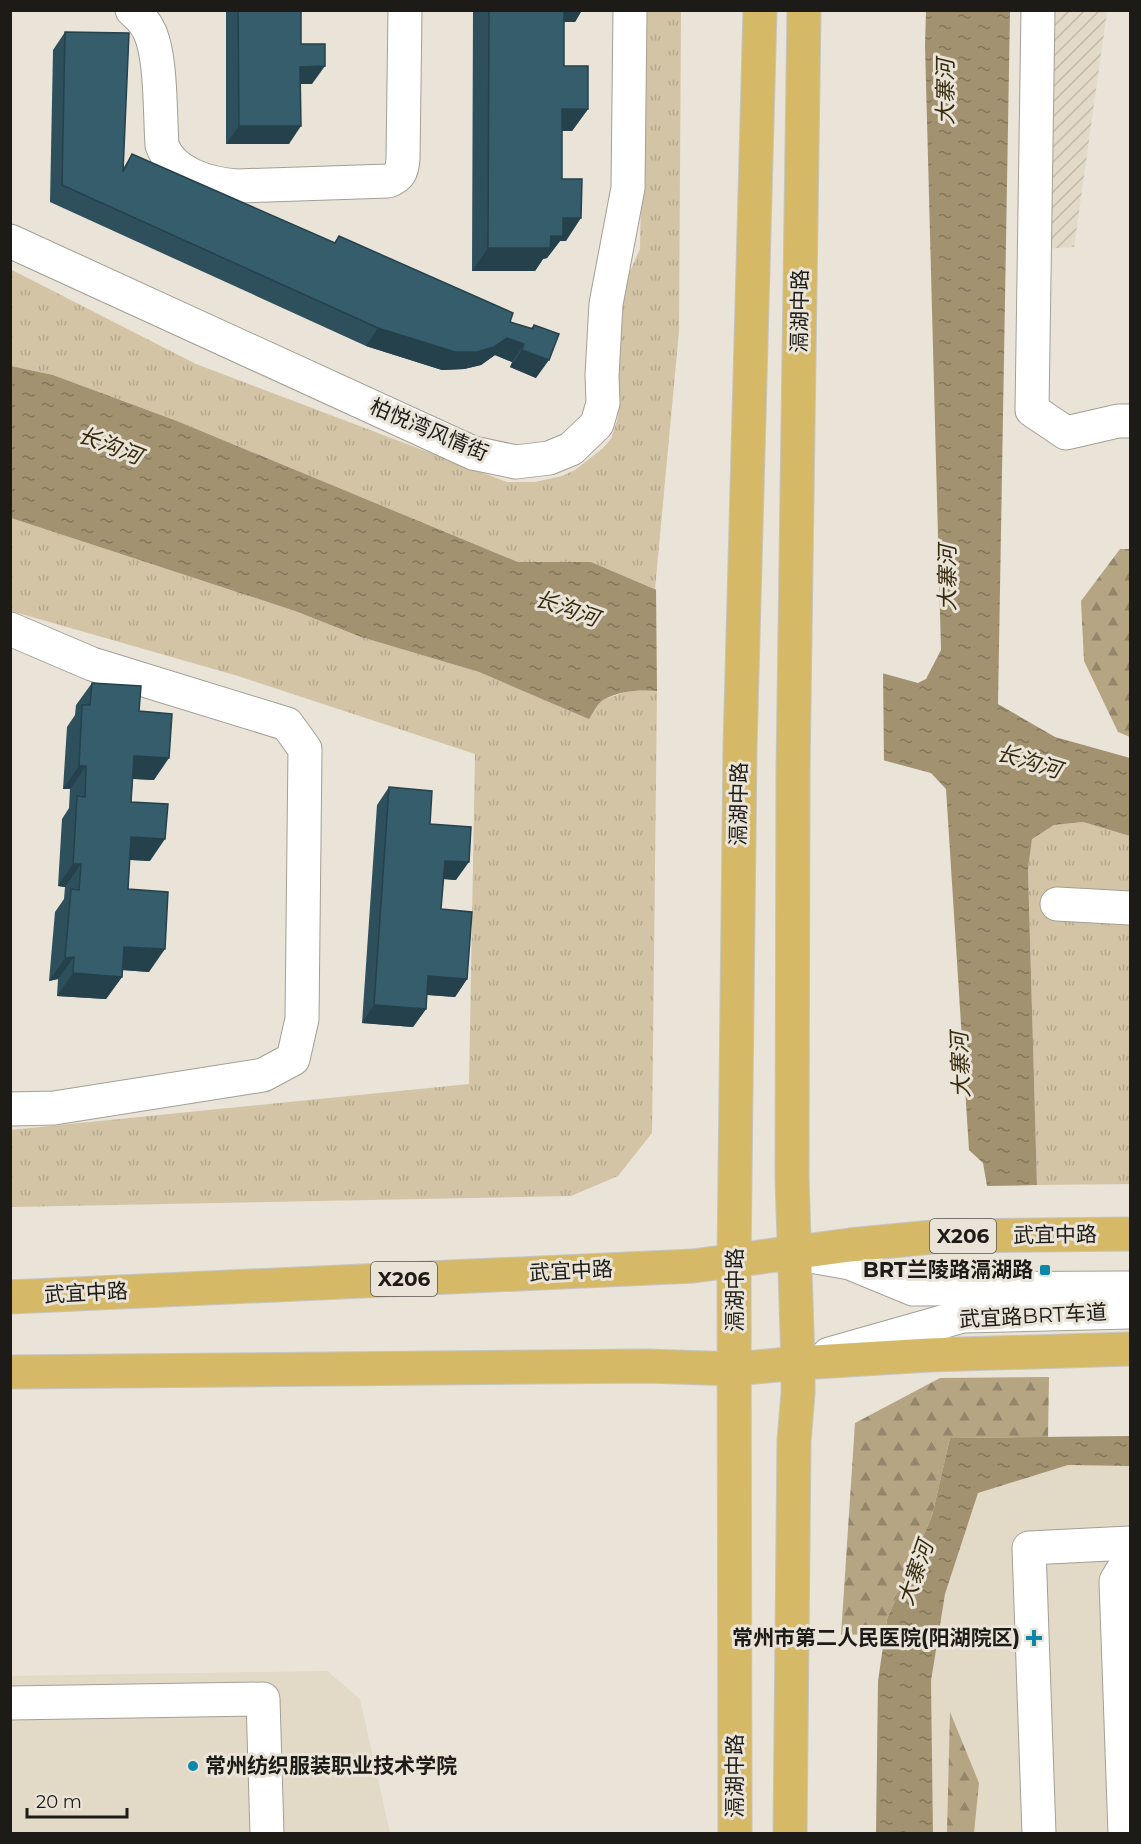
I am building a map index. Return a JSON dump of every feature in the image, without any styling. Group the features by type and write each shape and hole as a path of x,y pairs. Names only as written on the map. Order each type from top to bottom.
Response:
{"main road":[{"name":"滆湖中路","path":"735,1833 736,1369 734,1261 740,747 760,10"},
{"name":"滆湖中路","path":"796,1253 792,1178 793,772 804,10"},
{"name":"武宜中路","path":"10,1297 693,1266 850,1245 943,1236 1131,1234"},
{"path":"790,1833 794,1441 798,1393 796,1253"},
{"path":"10,1372 646,1366 736,1369 940,1355 1131,1349"}],"street":[{"path":"132,10 139,16 153,39 162,145 165,154 184,171 195,176 223,185 237,186 388,181 400,175 403,159 405,10"},
{"name":"柏悦湾风情街","path":"10,241 473,453 516,462 549,458 571,449 585,437 597,424 603,403 602,375 606,304 628,188 630,10"},
{"path":"1038,10 1032,410 1066,433 1118,421 1131,421"},
{"path":"10,629 92,664 287,724 305,749 302,1019 292,1059 263,1075 54,1108 10,1109"},
{"path":"1057,904 1131,908"},
{"name":"武宜路BRT车道","path":"796,1253 850,1263 913,1289 1131,1288"},
{"name":"武宜路BRT车道","path":"798,1363 963,1316 1131,1312"},
{"path":"1039,1833 1029,1548 1131,1543"},
{"path":"1125,1833 1116,1581 1131,1558"},
{"path":"10,1703 263,1699 267,1833"}],"shaded area":[{"path":"1051,11 1107,11 1074,247 1042,249"},
{"name":"常州市第二人民医院(阳湖院区)","path":"1068,1465 1130,1466 1130,1833 933,1834 931,1681 945,1594 978,1493"},
{"name":"常州纺织服装职业技术学院","path":"327,1671 360,1699 390,1833 11,1833 10,1676"}],"green space":[{"path":"644,11 681,11 679,331 655,589 591,562 518,562 177,421 53,375 11,366 10,269 196,364 507,482 535,482 562,476 575,470 611,439 620,402 618,373 623,287 640,249"},
{"path":"11,518 295,611 361,637 479,672 589,718 602,700 629,691 657,690 652,1133 618,1176 571,1196 11,1207 10,1130 469,1084 475,754 238,676 11,611"},
{"path":"1120,549 1130,549 1130,737 1118,732 1084,661 1081,601"},
{"path":"1083,822 1130,836 1130,1184 1037,1185 1028,869 1032,838 1054,825"},
{"path":"1049,1377 1048,1437 950,1438 932,1516 887,1619 884,1634 841,1635 855,1423 940,1378"},
{"path":"950,1712 979,1783 974,1833 947,1833"}],"water":[{"path":"926,11 1010,11 998,704 1055,737 1130,758 1130,836 1083,822 1054,825 1032,839 1028,869 1037,1185 987,1186 983,1163 969,1150 946,789 931,773 860,754 678,693 649,690 621,693 601,701 589,719 479,672 361,637 295,611 11,518 11,366 53,375 177,421 518,562 591,562 671,596 860,667 918,683 926,679 941,650"},
{"name":"大寨河","path":"1130,1436 1130,1466 1068,1465 978,1493 945,1594 931,1681 933,1833 876,1833 878,1681 887,1619 932,1516 950,1438"}],"pier":[{"path":"656,586 861,665 883,671 884,763 677,696 657,693"}],"building":[{"path":"238,10 301,10 301,44 325,44 325,66 300,67 301,126 239,126"},
{"path":"489,10 564,10 564,66 588,66 588,109 562,109 562,179 582,179 581,218 563,218 563,236 551,236 550,248 488,248"},
{"path":"65,32 129,33 123,172 132,154 335,243 339,236 513,313 510,322 533,329 534,325 559,334 549,360 522,350 524,344 507,338 494,347 477,352 455,352 378,328 62,185"},
{"path":"92,683 141,686 139,711 172,714 169,758 134,756 131,802 168,804 165,839 131,837 128,889 168,892 165,949 124,947 122,977 73,973 74,957 65,958 71,889 79,890 81,864 73,864 77,796 85,797 86,766 79,766 82,705 90,705"},
{"path":"389,787 432,791 430,824 471,827 469,862 445,861 441,909 472,912 467,979 428,976 426,1009 374,1005"}],"place":[{"name":"BRT兰陵路滆湖路","path":"1045,1270"},
{"name":"常州市第二人民医院(阳湖院区)","path":"1034,1638"},
{"name":"常州纺织服装职业技术学院","path":"193,1766"}],"water label":[{"name":"长沟河","path":"110,445"},
{"name":"长沟河","path":"567,608"},
{"name":"长沟河","path":"1029,761"}]}
